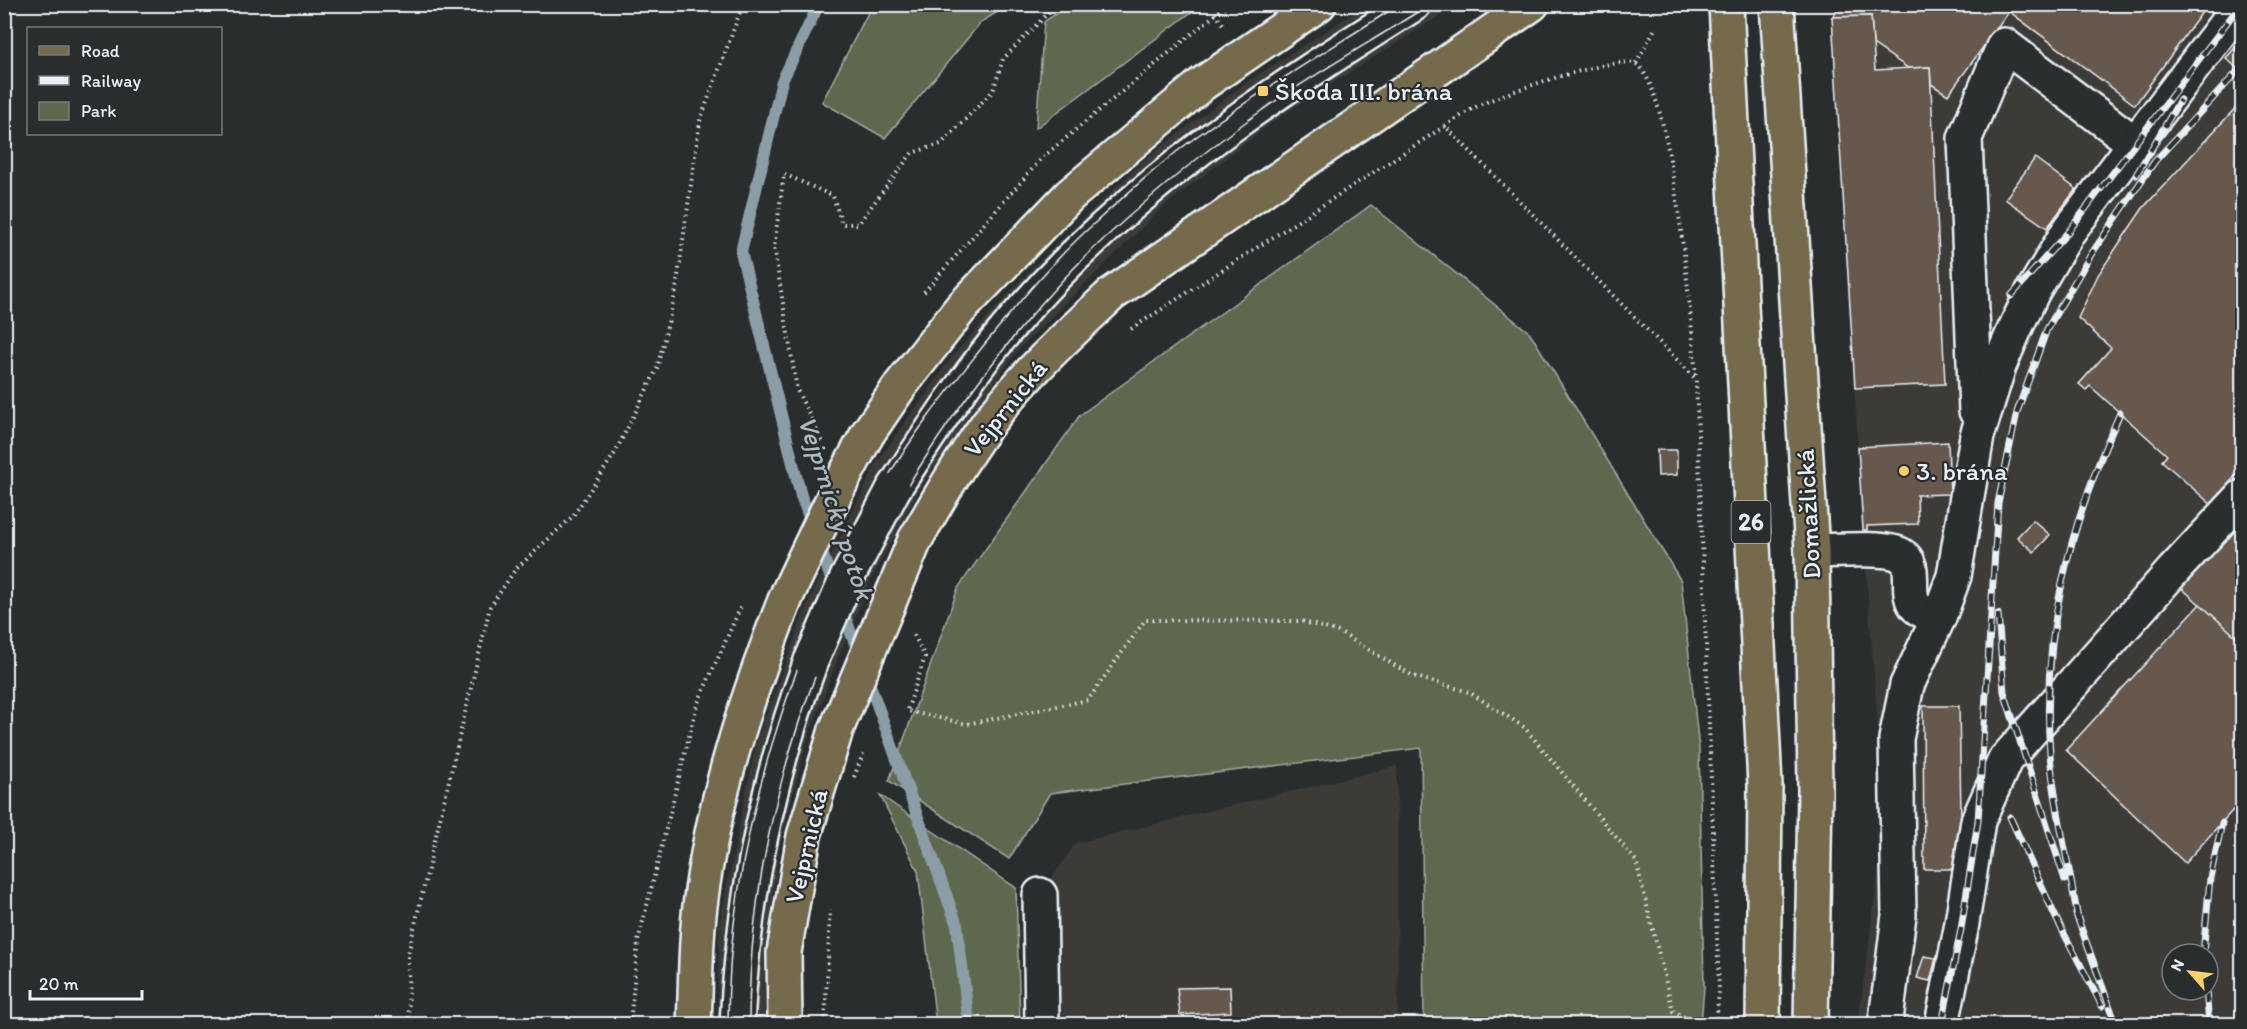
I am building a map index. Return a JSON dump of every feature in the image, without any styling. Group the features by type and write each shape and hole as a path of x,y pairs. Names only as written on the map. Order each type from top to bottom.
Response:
{"main road":[{"path":"694,1024 700,907 712,829 731,748 757,671 787,595 836,492 867,434 900,386 961,308 1070,195 1202,84 1319,4"},
{"name":"Vejprnická","path":"785,1024 784,952 804,836 836,730 915,540 948,483 989,422 1056,346 1112,294 1532,4"},
{"name":"Domažlická","path":"1777,4 1812,551 1815,791 1811,1024"},
{"name":"26","path":"1723,9 1765,785 1763,1024"}],"lane":[{"name":"Vejprnická","path":"737,1024 742,951 756,864 777,763 810,661 847,578 893,490 938,421 1011,324 1086,245 1184,159 1279,90 1414,4"},
{"path":"1893,1023 1899,915 1896,739 1907,685 1939,616 1954,576 1977,436 1999,366 2038,281 2068,232 2137,145 2241,4"},
{"path":"1977,436 1965,138 2004,45 2137,145"},
{"path":"1942,1024 1961,929 1978,821 2005,760 2242,497"},
{"path":"1812,551 1864,550 1901,555 1908,561 1914,603 1918,608 1939,616"},
{"path":"1040,895 1042,1024"}],"path":[{"path":"409,1024 408,954 490,607 515,570 573,516 615,453 657,369 676,290 700,121 743,4"},
{"path":"797,390 774,247 784,174 833,196 842,224 858,224 912,153 941,144 993,91 1003,59 1057,4"},
{"path":"1636,64 1656,27"},
{"path":"1122,335 1484,102 1558,77 1621,61 1636,64 1647,76 1659,112 1676,190 1688,272 1696,379 1719,990 1716,1024"},
{"path":"1445,126 1696,379"},
{"path":"925,657 907,711 967,724 1088,700 1144,620 1301,621 1339,632 1413,676 1469,692 1524,727 1636,861 1673,1011 1697,1024"},
{"path":"852,788 854,777"},
{"path":"825,1024 831,899"}],"shaded area":[{"path":"1366,5 1457,5 1282,115 1164,206 1017,351 921,486 871,580 839,655 806,744 779,849 764,965 764,1024 717,1024 719,925 756,743 806,607 877,462 952,357 1031,269 1143,161 1244,84"},
{"path":"1834,5 2242,5 2242,1024 1858,1024 1885,821 1863,530 1832,17"},
{"path":"1397,766 1398,1024 1042,1024 1040,895 1076,843"}],"green space":[{"path":"872,5 1009,5 981,22 885,138 822,102"},
{"path":"1068,5 1201,5 1036,128 1044,22"},
{"path":"1371,205 1530,333 1681,581 1699,749 1704,987 1701,1024 1424,1024 1421,748 1050,793 1009,859 889,781 958,588 1080,415"},
{"path":"880,795 1016,888 1020,1024 936,1024 918,871"}],"building":[{"path":"1841,4 1999,4 2009,12 1948,95 1931,84 1930,67 1908,68 1873,44 1871,16 1832,17"},
{"path":"1999,4 2208,4 2135,105"},
{"path":"1871,16 1875,70 1930,67 1945,384 1855,388 1832,17"},
{"path":"2242,40 2242,73 2226,58"},
{"path":"2242,101 2242,469 2215,498 2218,501 2213,506 2162,461 2167,455 2090,386 2086,390 2079,384 2111,348 2078,318 2098,275 2143,208"},
{"path":"2035,158 2076,189 2047,228 2005,199"},
{"name":"3. brána","path":"1948,442 1950,494 1917,495 1918,524 1867,526 1867,530 1863,530 1858,447"},
{"path":"1657,450 1677,450 1677,475 1658,476"},
{"path":"2242,514 2242,642 2177,584"},
{"path":"2033,520 2050,535 2034,552 2017,537"},
{"path":"2200,604 2242,642 2242,800 2185,863 2066,750"},
{"path":"1923,706 1959,706 1962,869 1924,869"},
{"path":"1924,956 1936,958 1930,981 1917,978"},
{"path":"2242,964 2242,1024 2236,1024"},
{"path":"1230,987 1231,1012 1180,1015 1177,988"}],"waterway":[{"name":"Vejprnický potok","path":"813,527 801,496 741,252 782,81 819,4"},
{"name":"Vejprnický potok","path":"819,544 835,590"},
{"name":"Vejprnický potok","path":"841,606 860,657"},
{"name":"Vejprnický potok","path":"866,674 957,925 969,1024"}],"tram line":[{"path":"728,1024 731,954 740,883 754,812 772,743 822,607 853,542 886,480 908,445 958,377 1024,297 1052,265 1122,198 1173,154 1224,117 1400,4"},
{"path":"749,1024 753,935 767,846 788,759 816,674 852,591 893,511 941,435 993,363 1046,298 1090,252 1145,202 1249,119 1310,78 1430,4"}],"railway":[{"path":"2011,296 2068,232 2241,4"},
{"path":"1942,1024 1961,929 1978,821 1998,503 2017,412 2047,329 2090,256 2155,161 2239,70"},
{"path":"2136,175 2180,100"},
{"path":"2078,920 2052,774 2048,709 2050,664 2055,621 2074,537 2102,454 2120,413"},
{"path":"1998,614 2004,692 2065,880"},
{"path":"2010,817 2057,920 2102,1006"},
{"path":"2204,942 2210,878 2222,823"},
{"path":"2076,914 2116,1024"},
{"path":"2207,1002 2209,1024"}],"place":[{"name":"Škoda III. brána","path":"1263,91"},
{"name":"3. brána","path":"1904,471"}]}
